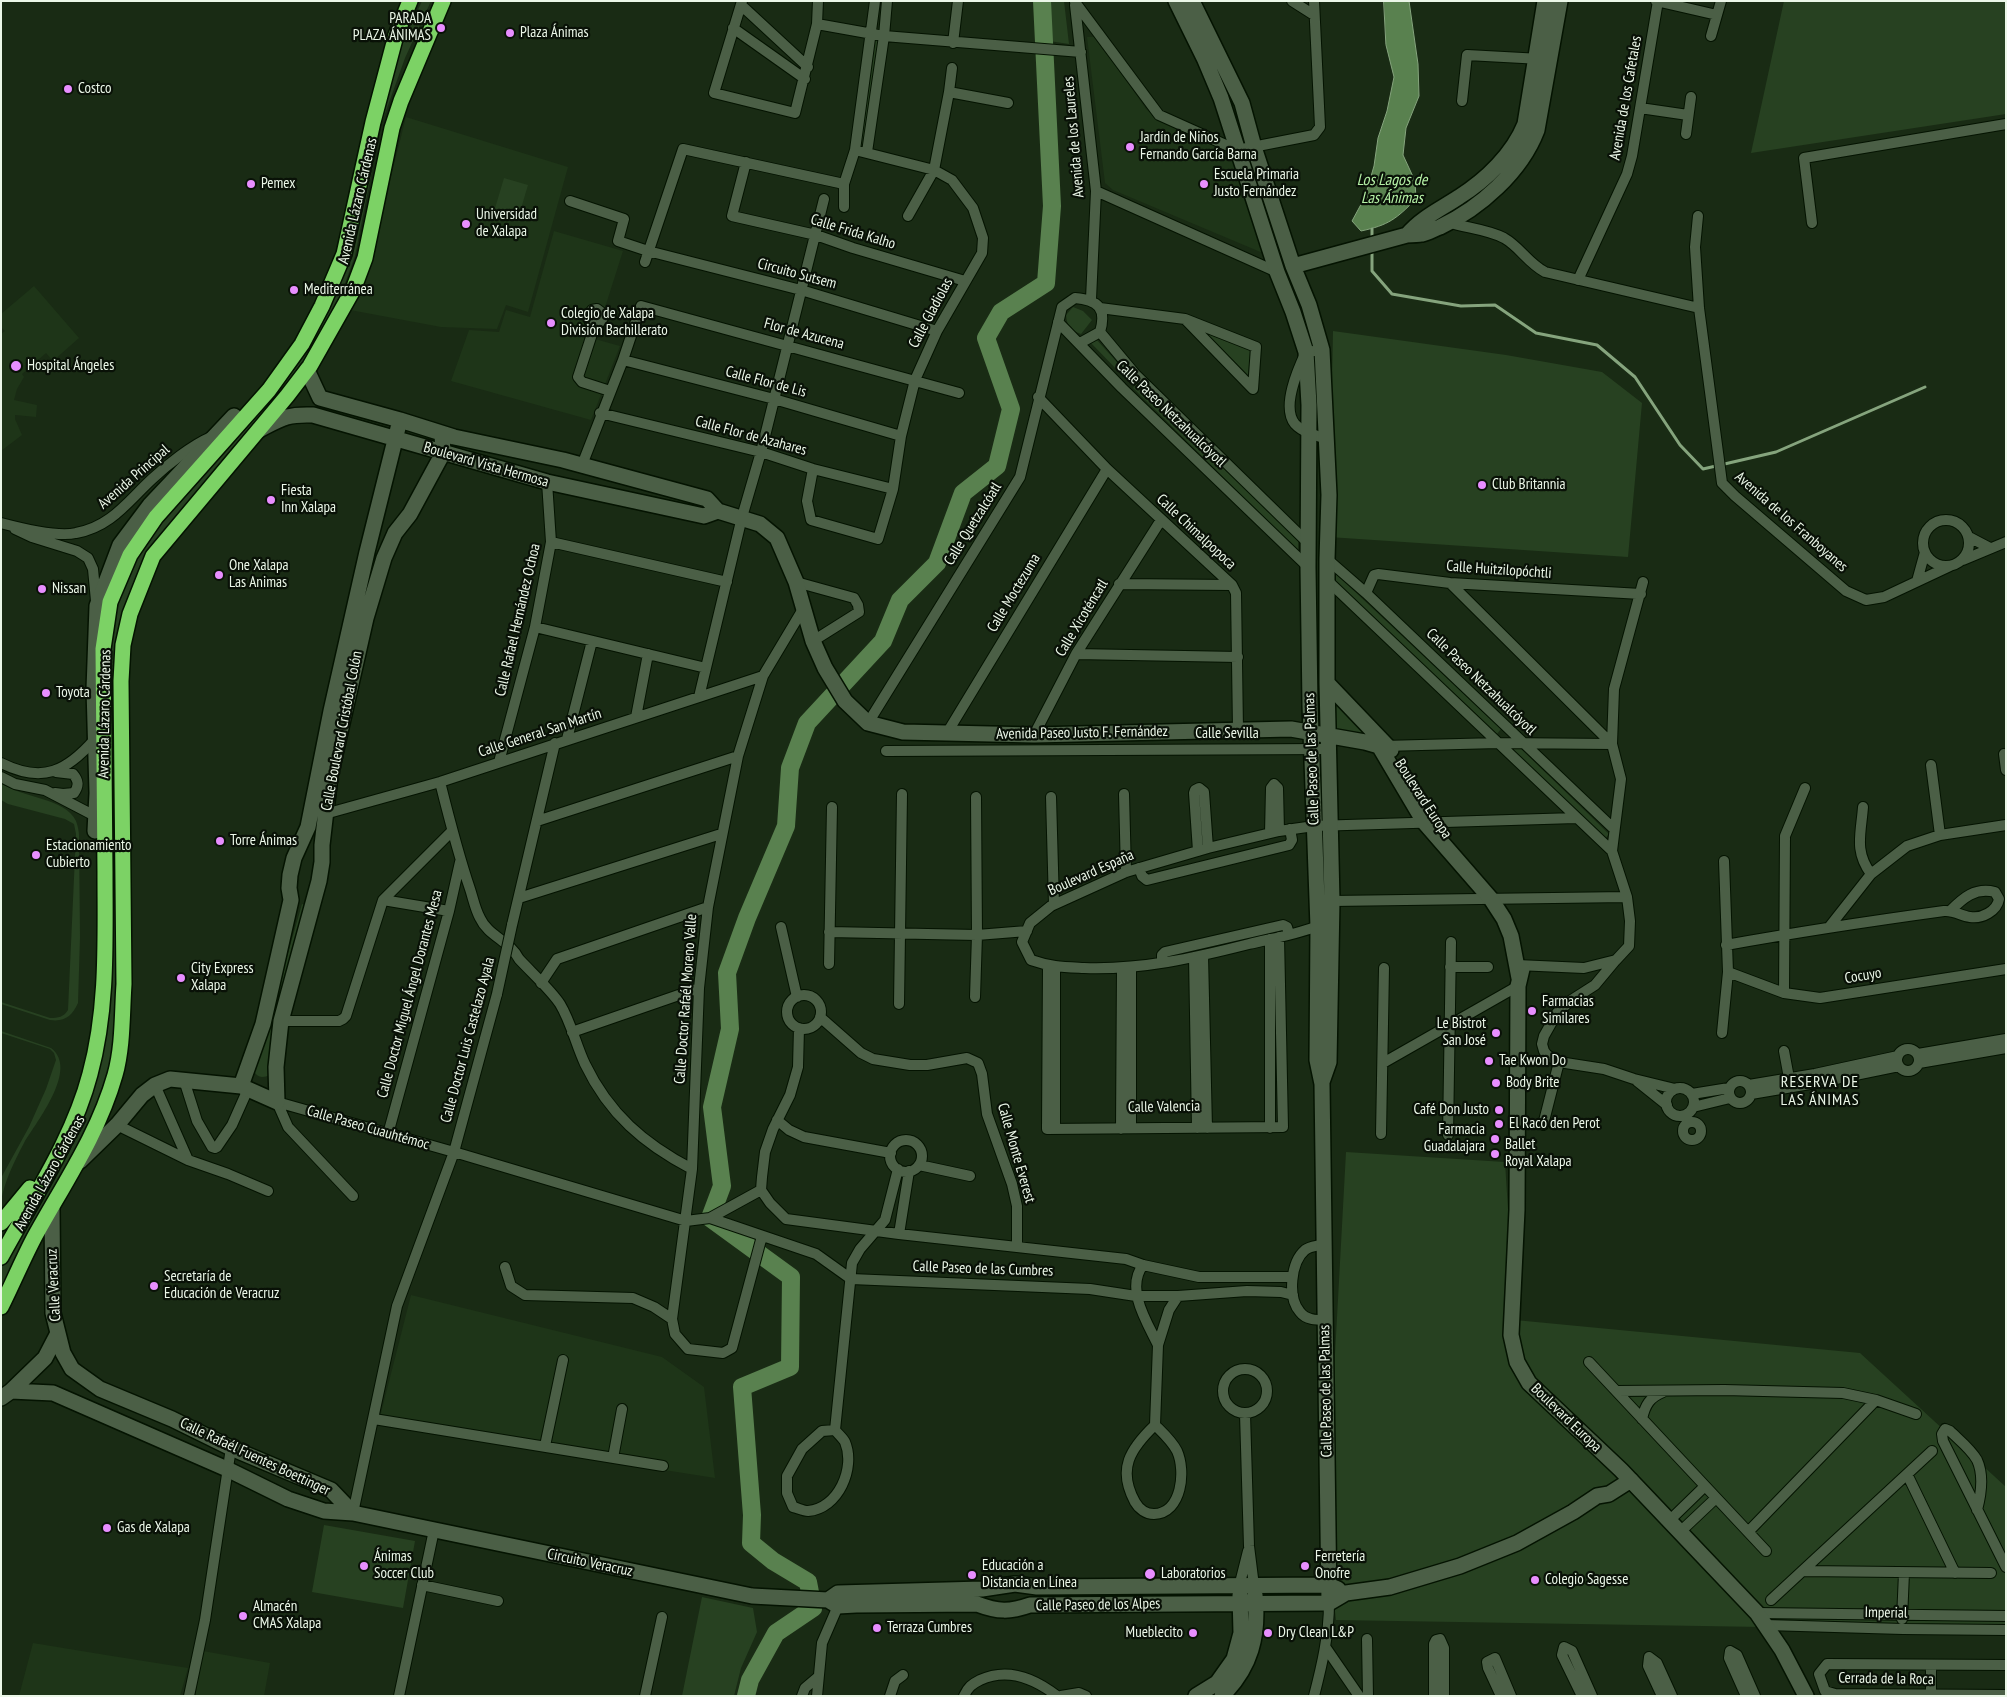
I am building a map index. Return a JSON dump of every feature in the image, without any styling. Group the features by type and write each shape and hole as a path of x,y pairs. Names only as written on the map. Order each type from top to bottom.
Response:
{"highway":[{"name":"Avenida Lázaro Cárdenas","path":"1,1257 62,1147 86,1088 97,1045 102,1009 105,946 103,649 110,602 130,555 156,517 269,390 302,344 322,306 344,254 373,122 396,35 410,1"},
{"name":"Avenida Lázaro Cárdenas","path":"1,1307 34,1239 79,1162 103,1112 116,1074 122,1030 124,984 121,681 123,645 130,614 153,556 307,370 353,290 365,258 392,128 401,101 443,1"},
{"path":"234,416 269,390"},
{"path":"95,823 98,982 102,1009"},
{"path":"1,1223 31,1187 86,1088"}],"street":[{"path":"808,67 742,3 714,93 795,113 805,79 808,67 818,24 818,1"},
{"path":"844,207 844,184 855,150 875,1"},
{"path":"867,152 884,36 887,1"},
{"path":"953,43 958,1"},
{"name":"Calle Paseo de las Palmas","path":"1176,1 1206,60 1221,98 1277,272 1306,352 1309,433 1310,732 1314,826 1332,994 1329,1062 1322,1084 1329,1621 1326,1648 1314,1696"},
{"name":"Calle Paseo de las Palmas","path":"1192,1 1242,103 1254,146 1293,266 1309,305 1322,350 1329,495 1327,683 1332,901 1324,924"},
{"path":"1292,1 1314,15"},
{"path":"1075,2 1159,115 1237,150 1314,135 1318,131 1320,127 1314,1"},
{"path":"1096,191 1277,272 1284,277 1290,276 1293,272 1293,266 1389,239 1424,234 1448,223 1473,207 1496,188 1519,164 1531,146 1537,130 1545,1"},
{"path":"1407,235 1417,223 1462,195 1485,177 1518,140 1525,124 1560,1"},
{"path":"1658,1 1717,15"},
{"name":"Avenida de los Cafetales","path":"1578,280 1627,174 1632,156 1658,1"},
{"path":"1711,36 1721,1"},
{"name":"Avenida de los Laureles","path":"1075,2 1096,191 1091,300"},
{"path":"818,24 884,36 1081,52"},
{"path":"733,28 805,79"},
{"path":"1462,101 1467,55 1542,59"},
{"path":"908,216 934,170 952,68"},
{"path":"949,92 1008,102"},
{"path":"1686,134 1691,97"},
{"path":"1640,108 1688,115"},
{"path":"1812,223 1804,158 2006,124"},
{"path":"645,262 683,149 844,184"},
{"name":"Calle Gladiolas","path":"813,469 807,501 811,520 878,539 894,489 901,436 915,380 937,331 982,253 983,238 973,208 952,180 934,170 855,150"},
{"name":"Calle Frida Kalho","path":"746,162 732,216 816,235 853,248 965,281"},
{"path":"699,697 742,517 761,452 786,345 802,290 824,199"},
{"name":"Circuito Sutsem","path":"570,201 624,219 618,241 648,251 802,290 937,331"},
{"path":"1435,212 1448,223 1502,236 1514,245 1534,266 1545,272 1699,308"},
{"name":"Avenida de los Franboyanes","path":"1698,216 1696,247 1699,308 1722,482 1735,496 1846,590 1866,600 1884,597 1950,566"},
{"path":"1075,298 1091,300 1100,308 1104,320 1100,332 1080,343 1058,322 1062,307 1075,298"},
{"name":"Flor de Azucena","path":"623,360 641,306 959,393"},
{"path":"1100,308 1185,319 1256,347 1252,389 1185,319"},
{"name":"Calle Quetzalcóatl","path":"868,723 1020,477 1038,397 1058,322"},
{"path":"593,331 578,377 582,382 610,391"},
{"name":"Calle Paseo Netzahualcóyotl","path":"1100,332 1135,374 1308,543"},
{"name":"Calle Paseo Netzahualcóyotl","path":"1080,343 1122,388 1308,567"},
{"path":"1306,352 1322,350"},
{"path":"582,466 600,413 623,360"},
{"name":"Calle Flor de Lis","path":"623,360 774,399 901,436"},
{"name":"Boulevard Vista Hermosa","path":"307,370 320,398 400,420 442,434 582,466 707,499 718,511 760,524 778,538 796,582 803,609"},
{"path":"1122,388 1135,374"},
{"name":"Calle Chimalpopoca","path":"1038,397 1107,469 1232,585 1236,593 1238,730"},
{"name":"Calle Flor de Azahares","path":"600,413 761,452 813,469 894,489"},
{"name":"Boulevard Vista Hermosa","path":"258,431 284,417 294,414 313,415 443,454 547,482 704,516 718,511"},
{"name":"Avenida Lázaro Cárdenas","path":"95,823 97,793 94,689 97,606 120,545 150,505 234,416"},
{"name":"Calle Boulevard Cristóbal Colón","path":"245,1088 263,1024 291,900 289,888 290,875 294,858 308,827 331,711 394,438 400,420"},
{"name":"Avenida Principal","path":"3,524 60,534 76,534 95,528 121,512 154,477 197,443 219,433"},
{"path":"1309,433 1327,439"},
{"path":"442,434 443,454"},
{"name":"Calle Boulevard Cristóbal Colón","path":"277,1102 276,1067 282,1021 322,862 322,845 330,776 366,618 384,558 396,533 410,514 443,454"},
{"name":"Calle Moctezuma","path":"947,734 1107,469"},
{"name":"Calle Rafael Hernández Ochoa","path":"499,762 535,627 551,542 547,482"},
{"name":"Calle Xicoténcatl","path":"1034,735 1076,654 1161,520"},
{"path":"1917,581 1925,552 1924,537 1932,525 1939,521 1954,521 1965,530 1968,537 1968,550 1962,561"},
{"name":"Avenida Principal","path":"3,524 32,537 60,545 81,554"},
{"path":"87,530 80,541 81,554 88,558 93,569 97,606"},
{"path":"1968,537 1990,548"},
{"path":"551,542 726,582"},
{"path":"1925,552 1935,563 1950,566 2006,542"},
{"name":"Calle Paseo Netzahualcóyotl","path":"1327,560 1366,593 1614,829"},
{"name":"Calle Huitzilopóchtli","path":"1366,593 1374,575 1378,574 1450,583 1641,594"},
{"path":"1328,581 1612,851"},
{"path":"796,582 854,598 858,605 859,612 812,641"},
{"path":"1643,582 1614,689 1612,744 1621,778 1612,851 1627,897 1630,921 1629,946 1595,985 1570,1001 1557,1013 1548,1026 1542,1044 1547,1055 1559,1062 1604,1069 1634,1079 1675,1088 1684,1088 1692,1094 1729,1093"},
{"path":"1450,583 1612,744"},
{"path":"1119,584 1232,585"},
{"name":"Avenida Paseo Justo F. Fernández","path":"803,609 812,641 825,668 845,701 868,723 903,732 1034,735 1291,729 1310,732 1328,743"},
{"name":"Calle Doctor Rafaél Moreno Valle","path":"672,1319 692,1169 699,988 708,907 738,756 763,676 803,609"},
{"path":"535,627 706,668"},
{"path":"567,739 592,641"},
{"path":"636,717 648,654"},
{"path":"1076,654 1238,657"},
{"name":"Calle General San Martín","path":"325,814 440,782 763,676"},
{"name":"Boulevard Europa","path":"1327,683 1384,746 1429,822 1494,899 1511,936 1519,974 1516,1210 1511,1335 1517,1362 1530,1383 1626,1475 1762,1618 1782,1650 1806,1696"},
{"path":"1291,729 1303,719 1310,705"},
{"path":"903,732 907,751"},
{"path":"51,772 63,768 80,756 95,739"},
{"path":"1328,743 1366,742 1384,746 1498,743 1612,744"},
{"name":"Calle Doctor Luis Castelazo Ayala","path":"353,1514 397,1306 454,1152 497,994 555,743"},
{"name":"Calle Sevilla","path":"886,751 1311,748 1328,743"},
{"path":"2004,754 2006,770"},
{"path":"537,821 738,756"},
{"path":"1,763 25,773 51,772 73,774 77,779 78,788 74,793 69,794 15,784 1,778"},
{"path":"1931,765 1940,835"},
{"name":"Calle Doctor Miguel Ángel Dorantes Mesa","path":"440,782 460,861 480,919 493,934 501,938 516,952 519,959 560,1004 586,1065 605,1098 624,1121 644,1140 672,1159 692,1169"},
{"path":"1199,788 1204,792 1203,849 1194,793 1199,788"},
{"path":"1784,993 1785,836 1804,788"},
{"path":"45,790 95,823"},
{"path":"899,1004 898,935 902,794"},
{"path":"1124,794 1126,872"},
{"path":"975,997 977,935 976,797"},
{"path":"1051,797 1054,904"},
{"path":"829,964 832,807"},
{"path":"1863,807 1860,854 1871,874"},
{"name":"Boulevard España","path":"1027,931 1030,924 1054,904 1126,872 1203,849 1290,828 1330,825 1576,818"},
{"path":"1830,926 1871,874 1907,846 1940,835 2006,825"},
{"path":"308,827 318,834 322,845"},
{"path":"1139,868 1142,876 1147,880 1289,844 1292,840 1290,828"},
{"path":"282,1021 338,1021 344,1019 383,900 452,831"},
{"path":"519,898 722,834"},
{"name":"Calle Doctor Miguel Ángel Dorantes Mesa","path":"388,1134 449,911 460,861"},
{"path":"1722,1033 1728,972 1724,861"},
{"path":"1332,901 1627,897"},
{"path":"291,900 303,902 314,899"},
{"path":"383,900 449,911"},
{"path":"541,983 557,959 708,907"},
{"path":"1726,945 1830,926 1950,910"},
{"path":"1162,963 1162,955 1165,952 1283,924 1287,927 1279,937 1270,1070 1270,1125"},
{"path":"830,932 898,935 977,935 1027,931 1022,942 1031,960 1052,967 1126,968 1199,956 1324,924"},
{"path":"781,927 796,997"},
{"path":"1448,1135 1448,1025 1451,942"},
{"path":"1199,956 1202,1124"},
{"path":"1383,1063 1448,1025 1519,974 1584,968 1616,960"},
{"name":"Calle Valencia","path":"1052,967 1051,1125 1282,1124 1282,1070"},
{"path":"1450,967 1488,967"},
{"path":"1126,968 1126,1125"},
{"path":"1381,1134 1384,968"},
{"name":"Cocuyo","path":"1728,972 1784,993 1820,998 2006,969"},
{"path":"572,1032 699,988"},
{"path":"808,996 813,998 820,1006 820,1017 818,1022 810,1028 799,1028 790,1022 788,1016 789,1005 796,997 808,996"},
{"path":"1270,1070 1282,1070 1275,1009"},
{"name":"Calle Monte Everest","path":"820,1017 860,1053 874,1059 910,1065 967,1058 978,1063 982,1074 987,1114 1012,1184 1017,1206 1017,1247"},
{"path":"686,1221 710,1218 761,1190 765,1152 777,1120 790,1095 798,1067 799,1028"},
{"path":"1898,1061 1904,1071 1912,1071 1919,1059 2004,1043"},
{"path":"1898,1061 1902,1051 1909,1049 1919,1059"},
{"path":"1784,1051 1789,1078"},
{"path":"1750,1089 1898,1061"},
{"path":"1543,1125 1559,1062"},
{"path":"1729,1093 1736,1103 1744,1102 1750,1089 1789,1078 1816,1078"},
{"name":"Calle Paseo Cuauhtémoc","path":"79,1162 117,1126 142,1095 155,1085 170,1079 184,1080 245,1088 277,1102 686,1221"},
{"path":"1634,1079 1667,1105 1675,1114 1690,1114 1729,1093 1733,1082 1740,1080 1750,1089"},
{"path":"184,1080 197,1121 212,1147 215,1148 232,1124 245,1088"},
{"path":"155,1085 188,1160"},
{"path":"1667,1105 1667,1097 1675,1088"},
{"path":"1690,1114 1692,1094"},
{"path":"277,1102 288,1127 353,1196"},
{"path":"777,1120 790,1130 804,1137 891,1153"},
{"path":"117,1126 188,1160 268,1191"},
{"path":"907,1140 913,1141 921,1149 922,1160 919,1165 909,1171 898,1169 892,1162 891,1153 896,1143 907,1140"},
{"path":"919,1165 970,1176"},
{"path":"835,1430 822,1431 802,1448 787,1476 787,1493 793,1507 807,1511 822,1508 840,1490 847,1476 849,1463 845,1442 835,1430 852,1263 860,1249 885,1220 898,1169"},
{"path":"899,1234 909,1171"},
{"name":"Calle Paseo de las Cumbres","path":"761,1190 770,1203 786,1219 899,1234 1126,1259 1143,1265 1199,1277 1292,1277"},
{"name":"Calle Veracruz","path":"6,1394 45,1358 57,1335 53,1313 52,1209"},
{"path":"710,1218 816,1254 851,1279"},
{"path":"505,1267 511,1286 525,1295 633,1298 654,1307 672,1319 675,1334 688,1349 723,1353 732,1348 762,1236"},
{"path":"1324,1244 1307,1248 1297,1259 1292,1277 1293,1295 1299,1312 1310,1319 1325,1320"},
{"path":"1143,1265 1135,1279 1136,1296 1158,1345"},
{"path":"1247,1277 1247,1291"},
{"name":"Calle Paseo de las Cumbres","path":"851,1279 1090,1289 1136,1296 1178,1296 1247,1291 1281,1292 1293,1295"},
{"path":"1155,1425 1167,1436 1176,1450 1180,1461 1181,1474 1180,1488 1173,1504 1164,1511 1154,1514 1146,1513 1138,1506 1130,1492 1126,1476 1127,1464 1138,1442 1155,1425 1158,1345 1169,1310 1178,1296"},
{"name":"Calle Rafaél Fuentes Boettinger","path":"57,1335 63,1353 72,1369 100,1389 172,1419 231,1448 331,1490 353,1514"},
{"path":"545,1446 563,1360"},
{"path":"1589,1362 1766,1552"},
{"path":"1241,1368 1255,1371 1261,1375 1268,1389 1264,1403 1252,1412 1245,1414 1231,1409 1223,1396 1224,1382 1228,1376 1241,1368"},
{"path":"92,1408 100,1389"},
{"path":"1616,1391 1843,1393 1876,1400 1916,1414"},
{"path":"1642,1419 1649,1401 1664,1391"},
{"name":"Calle Rafaél Fuentes Boettinger","path":"6,1394 54,1393 92,1408 227,1469 288,1499 324,1511 353,1514"},
{"path":"1748,1532 1876,1400"},
{"path":"613,1458 622,1409"},
{"path":"1196,1696 1217,1682 1234,1659 1241,1633 1240,1603 1246,1586 1250,1546 1245,1414"},
{"path":"374,1419 663,1466"},
{"path":"1977,1510 1982,1491 1977,1461 1972,1453 1950,1431 1945,1429 1942,1434 1943,1441 1977,1510 2006,1567"},
{"path":"189,1696 206,1620 231,1448"},
{"path":"1771,1600 1932,1451"},
{"path":"1907,1474 1956,1573"},
{"path":"1329,1603 1346,1593 1390,1587 1460,1566 1517,1543 1597,1496 1603,1487 1626,1475"},
{"path":"1669,1521 1705,1486"},
{"path":"1680,1532 1716,1498"},
{"name":"Circuito Veracruz","path":"353,1514 752,1596 832,1599"},
{"path":"399,1696 434,1530"},
{"path":"1222,1696 1236,1682 1247,1664 1254,1641 1256,1603 1246,1586 1250,1546"},
{"path":"1803,1571 1991,1574"},
{"path":"1903,1629 1904,1573"},
{"name":"Calle Paseo de los Alpes","path":"832,1599 982,1589 1015,1584 1029,1586 1329,1585"},
{"path":"422,1585 498,1601"},
{"path":"1329,1585 1346,1593"},
{"path":"1029,1586 1030,1605"},
{"path":"817,1696 822,1643 832,1599"},
{"name":"Calle Paseo de los Alpes","path":"832,1599 977,1604 994,1610 1015,1610 1030,1605 1329,1603"},
{"path":"1762,1618 1902,1614 2006,1616"},
{"path":"645,1696 662,1617"},
{"name":"Imperial","path":"1762,1618 1903,1629 2006,1630"},
{"path":"1367,1639 1368,1696"},
{"path":"1434,1696 1434,1644 1436,1640 1440,1639 1444,1648 1444,1696"},
{"path":"1582,1696 1562,1655 1564,1647 1572,1651 1592,1696"},
{"path":"1326,1648 1359,1696"},
{"path":"1746,1696 1729,1658 1730,1651 1737,1655 1755,1696"},
{"path":"1501,1696 1488,1668 1487,1662 1494,1658 1497,1661 1499,1671 1511,1696"},
{"path":"1662,1696 1648,1666 1649,1658 1657,1663 1672,1696"},
{"name":"Cerrada de la Roca","path":"2006,1665 1827,1664 1819,1674 1825,1691 1835,1694 2006,1695"},
{"path":"1930,1695 1931,1665"},
{"path":"964,1696 970,1686 984,1679 998,1674 1012,1674 1031,1679 1057,1696"},
{"path":"890,1696 895,1682 903,1675"},
{"path":"802,1696 805,1688 818,1677"},
{"path":"1061,1696 1078,1693 1086,1696"}],"shaded area":[{"path":"422,1 431,1 405,58 381,125 355,256 344,286 308,365 185,511 127,608 122,986 114,1073 1,1302 1,1268 70,1141 110,995 114,951 109,647 114,603 134,556 180,497 271,391 347,256 375,122 398,54"},
{"path":"1045,1 1064,1 1069,44 1049,41"},
{"path":"1784,1 2006,1 2006,114 1751,153"},
{"path":"875,36 880,38 863,148 858,147"},
{"path":"1087,37 1096,37 1146,109 1156,118 1235,155 1270,256 1113,190 1105,183"},
{"name":"Universidad de Xalapa","path":"406,117 568,167 528,312 506,305 497,329 441,327 350,310 365,280"},
{"path":"504,178 528,185 517,222 493,215"},
{"name":"Colegio de Xalapa División Bachillerato","path":"554,231 623,251 595,339 620,346 591,420 451,381 469,330 499,332 506,310 530,317"},
{"name":"Hospital Ángeles","path":"34,286 79,338 53,361 46,353 22,374 24,377 17,389 14,400 37,405 36,417 15,415 22,435 1,451 1,334 5,331 1,327 1,314"},
{"path":"1073,307 1083,311 1092,320 1081,334 1074,331 1067,322 1066,315"},
{"path":"1203,331 1253,351 1250,377"},
{"name":"Club Britannia","path":"1333,331 1506,355 1602,372 1642,403 1628,557 1329,537"},
{"path":"1096,339 1124,370 1120,373 1091,343"},
{"path":"1138,382 1298,541 1298,551 1133,388"},
{"path":"1335,573 1501,729 1497,734 1334,580"},
{"path":"1333,699 1367,734 1339,733 1335,728"},
{"path":"1517,745 1609,834 1605,839 1513,750"},
{"path":"1,783 20,792 63,807 71,813 78,827 80,937 78,1003 70,1015 64,1019 50,1020 1,1004 1,1002 50,1018 60,1017 68,1010 76,834 74,824 65,819 8,804 1,800"},
{"path":"302,904 308,906 270,1075 261,1077 255,1073 253,1067 269,1020"},
{"path":"1,1031 51,1048 58,1057 60,1069 53,1095 17,1157 7,1178 1,1201 1,1178 29,1127 46,1089 56,1060 54,1053 50,1049 1,1033"},
{"path":"1346,1152 1505,1162 1515,1320 1860,1353 2006,1487 2006,1631 1336,1620 1329,1559 1328,1483"},
{"path":"411,1295 662,1357 704,1387 715,1478 378,1425"},
{"name":"Ánimas Soccer Club","path":"324,1525 415,1541 403,1608 312,1592"},
{"path":"702,1597 753,1608 757,1632 741,1668 734,1696 682,1696"},
{"path":"33,1643 188,1668 180,1696 19,1696"},
{"path":"203,1651 270,1663 264,1696 195,1696"}],"water":[{"name":"Los Lagos de Las Ánimas","path":"1384,1 1409,1 1418,64 1419,96 1406,128 1403,155 1415,181 1416,199 1392,220 1361,231 1352,221 1365,197 1394,77 1386,45"}],"waterway":[{"path":"746,1696 750,1680 776,1633 813,1608 808,1582 773,1561 751,1543 752,1515 742,1387 790,1367 791,1277 710,1218 722,1186 712,1107 730,1029 727,973 747,918 786,826 790,768 807,723 883,641 900,600 937,563 963,493 997,466 1011,409 986,338 1001,312 1046,283 1052,206 1042,1"},
{"path":"1372,229 1372,240"},
{"path":"1372,249 1372,271 1392,294 1461,306 1495,305 1536,333 1597,345 1635,377 1680,445 1703,469 1776,452 1925,387"}],"place":[{"name":"PARADA PLAZA ÁNIMAS","path":"441,28"},
{"name":"Plaza Ánimas","path":"510,33"},
{"name":"Costco","path":"68,89"},
{"name":"Jardín de Niños Fernando García Barna","path":"1130,147"},
{"name":"Pemex","path":"251,184"},
{"name":"Escuela Primaria Justo Fernández","path":"1204,184"},
{"name":"Universidad de Xalapa","path":"466,224"},
{"name":"Mediterránea","path":"294,290"},
{"name":"Colegio de Xalapa División Bachillerato","path":"551,323"},
{"name":"Hospital Ángeles","path":"16,366"},
{"name":"Club Britannia","path":"1482,485"},
{"name":"Fiesta Inn Xalapa","path":"271,500"},
{"name":"One Xalapa Las Animas","path":"219,575"},
{"name":"Nissan","path":"42,589"},
{"name":"Toyota","path":"46,693"},
{"name":"Torre Ánimas","path":"220,841"},
{"name":"Estacionamiento Cubierto","path":"36,855"},
{"name":"City Express Xalapa","path":"181,978"},
{"name":"Farmacias Similares","path":"1532,1011"},
{"name":"Le Bistrot San José","path":"1496,1033"},
{"name":"Tae Kwon Do","path":"1489,1061"},
{"name":"Body Brite","path":"1496,1083"},
{"name":"Café Don Justo","path":"1499,1110"},
{"name":"El Racó den Perot","path":"1499,1124"},
{"name":"Farmacia Guadalajara","path":"1495,1139"},
{"name":"Ballet Royal Xalapa","path":"1495,1154"},
{"name":"Secretaría de Educación de Veracruz","path":"154,1286"},
{"name":"Gas de Xalapa","path":"107,1528"},
{"name":"Ánimas Soccer Club","path":"364,1566"},
{"name":"Ferretería Onofre","path":"1305,1566"},
{"name":"Laboratorios","path":"1150,1574"},
{"name":"Educación a Distancia en Línea","path":"972,1575"},
{"name":"Colegio Sagesse","path":"1535,1580"},
{"name":"Almacén CMAS Xalapa","path":"243,1616"},
{"name":"Terraza Cumbres","path":"877,1628"},
{"name":"Mueblecito","path":"1193,1633"},
{"name":"Dry Clean L&P","path":"1268,1633"}],"district":[{"name":"RESERVA DE LAS ÁNIMAS","path":"1820,1091"}]}
